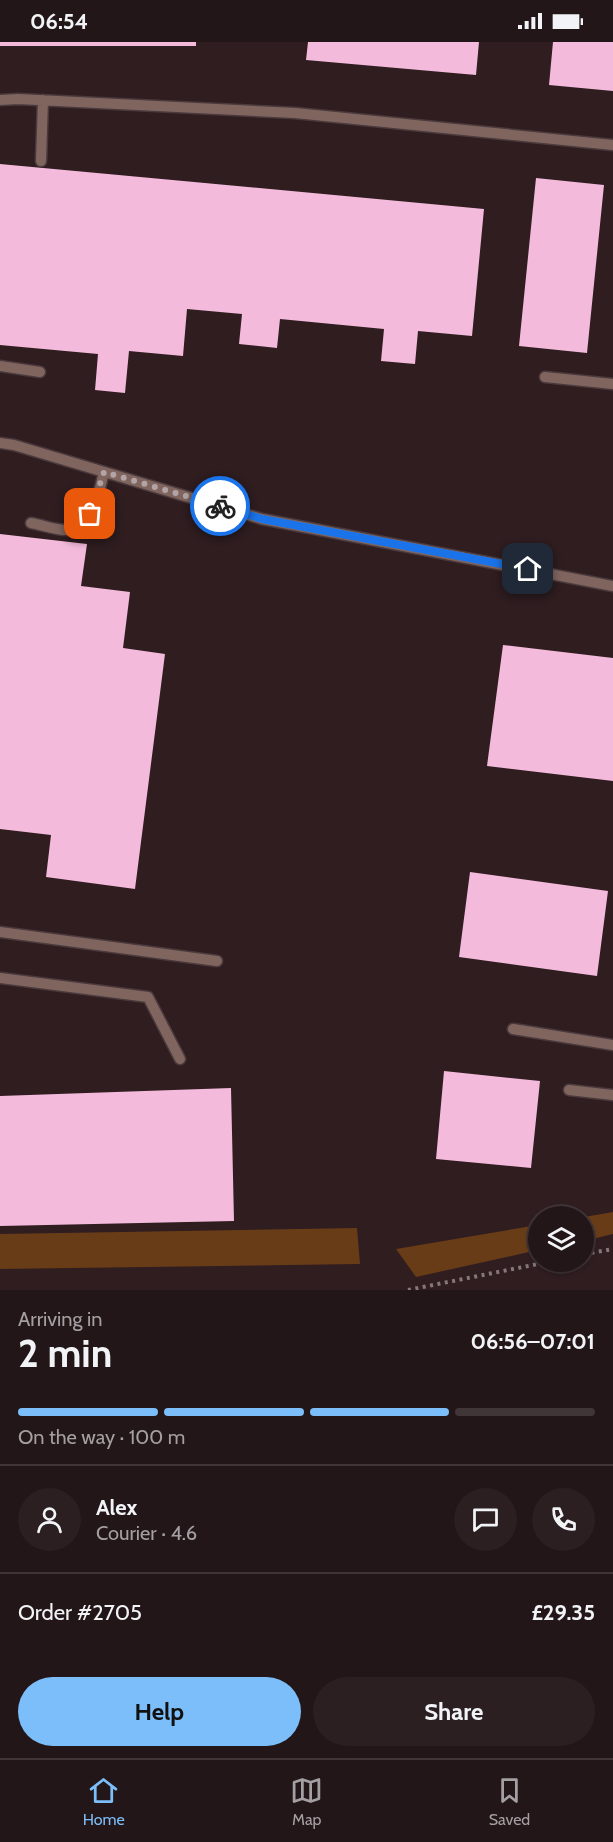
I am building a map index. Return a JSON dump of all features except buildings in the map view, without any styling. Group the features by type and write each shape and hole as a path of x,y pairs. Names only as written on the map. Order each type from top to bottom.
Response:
{"lane":[{"path":"0,100 43,100 295,113 613,145"},
{"path":"41,161 43,100"},
{"path":"0,366 40,372"},
{"path":"545,377 613,384"},
{"path":"0,443 14,445 262,519 613,586"},
{"path":"31,523 66,530 76,529 83,525 93,507 104,472"},
{"path":"0,932 218,961"},
{"path":"0,978 148,998 180,1059"},
{"path":"513,1029 613,1045"},
{"path":"569,1090 613,1095"}],"path":[{"path":"594,1252 613,1249"},
{"path":"408,1290 528,1266"}],"shaded area":[{"path":"613,1212 613,1234 594,1239 594,1215"},
{"path":"528,1227 528,1252 416,1277 396,1249"},
{"path":"357,1228 360,1264 0,1269 0,1234"}],"way so far":[{"path":"90,514 104,472 220,506"}],"route":[{"path":"220,506 262,519 528,569"}]}
